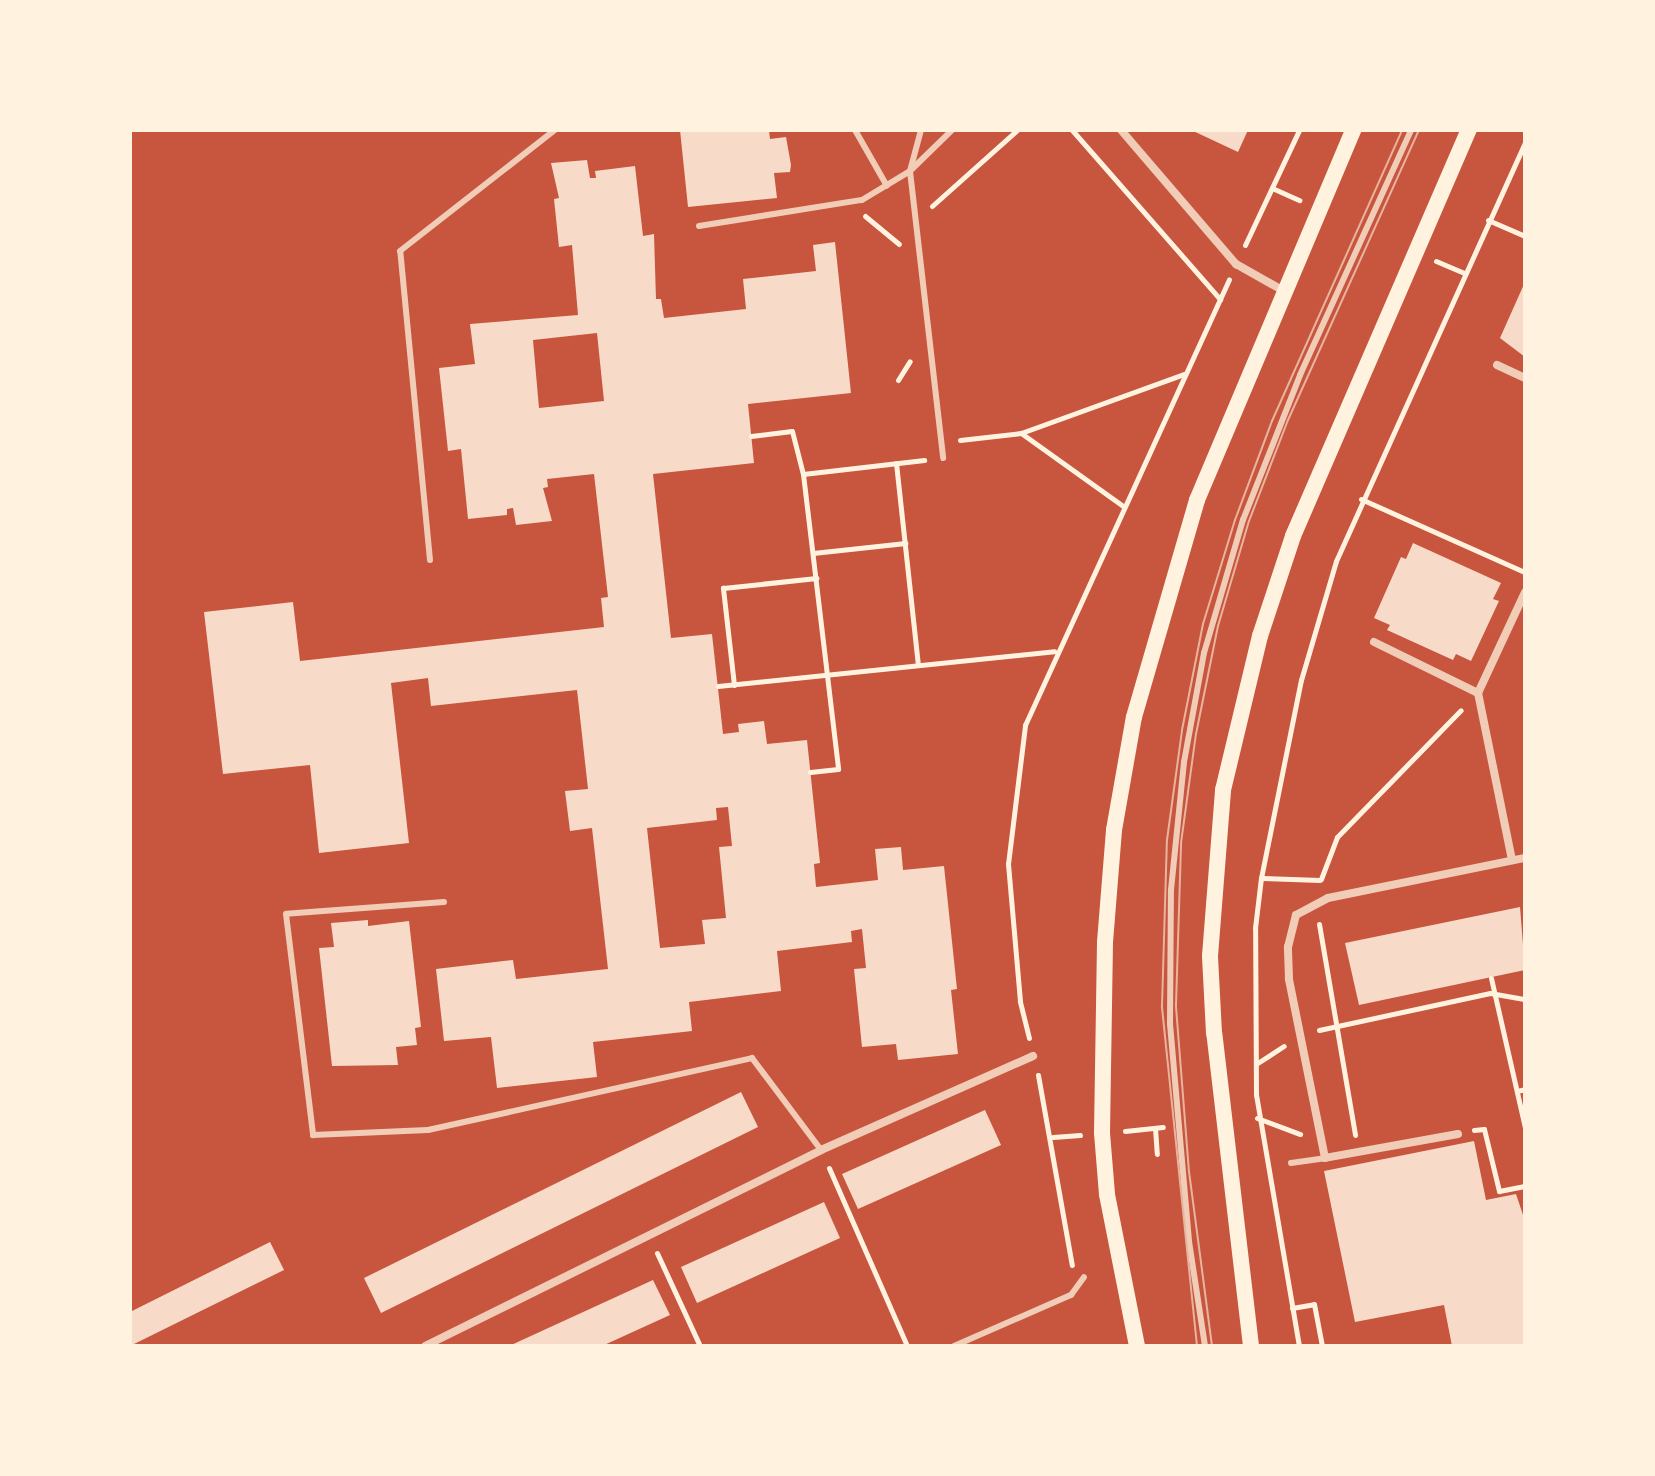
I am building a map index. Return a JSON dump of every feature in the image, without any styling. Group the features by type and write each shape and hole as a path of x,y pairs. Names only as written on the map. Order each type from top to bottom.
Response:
{"main road":[{"path":"1137,1346 1107,1194 1102,1133 1105,942 1114,830 1134,717 1177,557 1284,291 1353,130"},
{"path":"1251,1346 1214,1033 1210,956 1223,790 1260,636 1293,536 1469,130"}],"street":[{"path":"1121,130 1236,264 1284,291"},
{"path":"1497,365 1525,378"},
{"path":"1512,860 1478,693 1525,592"},
{"path":"1374,642 1478,693"},
{"path":"1458,1134 1325,1158 1301,1036 1288,947 1296,915 1352,890 1525,858"},
{"path":"425,1346 821,1150 1033,1056"}],"lane":[{"path":"430,560 400,251 555,130"},
{"path":"855,130 887,186"},
{"path":"921,130 910,171 943,458"},
{"path":"699,226 862,200 910,171 952,130"},
{"path":"1205,1346 1189,1241 1170,1024 1171,890 1184,762 1204,653 1243,520 1300,375 1411,130"},
{"path":"444,902 286,914 313,1135 428,1130 752,1058 821,1150"},
{"path":"1291,1163 1325,1158"},
{"path":"954,1346 1071,1295 1084,1277"}],"path":[{"path":"894,237 1017,130"},
{"path":"1072,130 1220,299"},
{"path":"1084,1277 1067,1250 1053,1137 1020,1001 1008,864 1025,725 1054,651 1299,130"},
{"path":"1299,1346 1258,1118 1255,928 1261,878 1301,680 1361,499 1525,142"},
{"path":"862,200 866,221 894,237 901,261"},
{"path":"1488,220 1525,236"},
{"path":"898,380 910,364 909,349"},
{"path":"941,443 1021,433 1185,374"},
{"path":"751,436 792,431 803,474 838,769 810,772"},
{"path":"1021,433 1123,506"},
{"path":"803,474 943,458"},
{"path":"896,463 918,664"},
{"path":"1361,499 1525,572"},
{"path":"813,553 905,543"},
{"path":"734,685 723,588 816,578"},
{"path":"718,686 1054,651"},
{"path":"1261,878 1321,880"},
{"path":"1491,978 1525,1128"},
{"path":"1255,1065 1301,1036 1495,994 1525,999"},
{"path":"1517,1091 1525,1089"},
{"path":"1258,1118 1322,1143"},
{"path":"1155,1128 1157,1154"},
{"path":"1458,1134 1484,1129 1499,1191 1525,1186"},
{"path":"1053,1137 1089,1134"},
{"path":"821,1150 907,1346"},
{"path":"649,1235 700,1346"},
{"path":"1292,1308 1314,1304 1322,1346"}],"building":[{"path":"680,130 769,130 770,139 786,137 790,172 774,173 777,198 688,207"},
{"path":"1191,130 1248,130 1238,152"},
{"path":"587,160 590,178 596,178 595,171 635,166 643,236 654,234 656,299 661,299 664,318 746,309 743,279 816,271 813,245 835,242 851,393 748,404 754,463 653,474 671,638 712,634 723,734 739,732 738,724 764,721 767,744 807,740 820,863 814,864 816,887 878,880 875,849 901,847 903,870 944,866 957,989 951,990 958,1054 898,1060 896,1044 862,1047 854,969 866,968 862,929 851,931 852,942 777,951 781,991 689,1002 692,1031 593,1042 597,1077 497,1088 491,1037 444,1041 436,969 513,960 516,979 608,969 592,828 570,831 565,791 588,789 577,690 431,706 428,678 391,683 409,843 319,853 310,765 223,774 204,612 293,602 300,661 604,627 601,598 608,597 594,474 547,479 548,487 543,488 552,521 516,525 513,508 507,509 507,515 468,519 461,449 448,451 439,368 475,364 470,324 578,315 572,245 559,247 554,199 559,198 551,163","holes":["597,333 604,401 539,408 533,340","728,807 732,846 719,847 726,918 702,920 705,944 660,948 647,828 717,820 716,808"]},
{"path":"1525,282 1525,357 1500,338"},
{"path":"1413,543 1501,583 1493,599 1499,601 1471,661 1456,654 1453,660 1387,630 1390,625 1374,618 1401,557 1406,559"},
{"path":"1520,907 1525,970 1359,1005 1345,943"},
{"path":"368,920 368,926 409,921 421,1027 415,1028 417,1045 396,1047 398,1065 332,1066 319,948 334,947 331,923"},
{"path":"741,1092 758,1127 381,1313 364,1278"},
{"path":"985,1110 1001,1145 858,1209 842,1174"},
{"path":"1474,1141 1486,1200 1516,1194 1525,1221 1525,1346 1452,1346 1444,1305 1355,1322 1324,1171"},
{"path":"824,1202 840,1238 697,1303 681,1267"},
{"path":"270,1242 284,1270 130,1346 130,1312"},
{"path":"653,1280 670,1315 602,1346 509,1346"}],"tram line":[{"path":"1197,1346 1162,1006 1167,840 1182,730 1203,624 1235,520 1272,421 1402,130"},
{"path":"1212,1346 1189,1172 1176,1005 1181,843 1196,734 1218,626 1249,521 1288,420 1419,130"}]}
